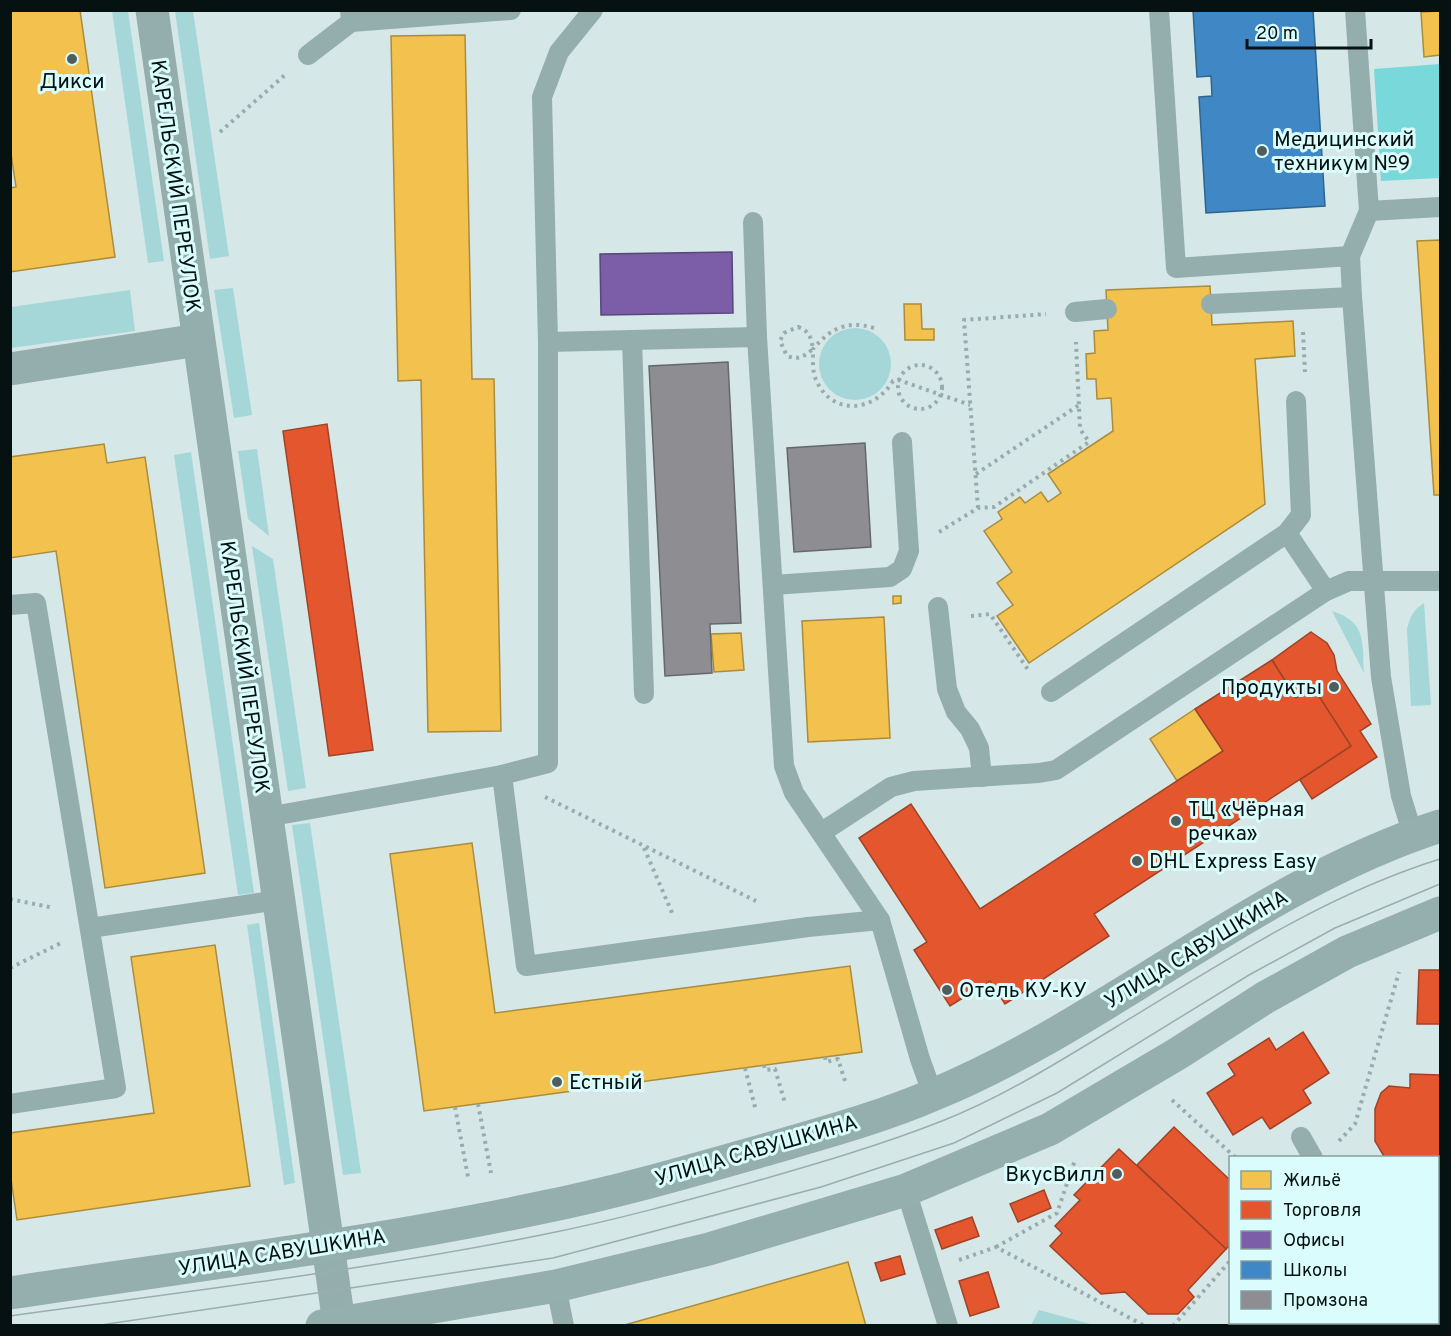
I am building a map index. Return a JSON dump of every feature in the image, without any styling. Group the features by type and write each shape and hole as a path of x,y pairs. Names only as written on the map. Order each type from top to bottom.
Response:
{"main road":[{"name":"УЛИЦА САВУШКИНА","path":"10,1293 328,1247 539,1208 682,1174 933,1095 1039,1045 1307,882 1427,831"},
{"path":"331,1324 556,1286 710,1249 906,1190 1050,1129 1177,1054 1266,997 1347,952 1440,913"}],"street":[{"name":"КАРЕЛЬСКИЙ ПЕРЕУЛОК","path":"152,10 328,1247 331,1324"},
{"path":"10,369 198,340"}],"lane":[{"path":"267,817 502,776 548,763 548,342 542,97 559,52 593,10"},
{"path":"1159,10 1176,268 1350,256"},
{"path":"1355,10 1369,211 1350,256 1381,677 1401,796 1427,831"},
{"path":"308,54 350,16 499,12"},
{"path":"1369,211 1440,207"},
{"path":"753,222 784,766 794,794 880,920 920,1059 933,1095"},
{"path":"1211,304 1352,297"},
{"path":"1074,312 1107,309"},
{"path":"548,342 758,337"},
{"path":"632,340 644,694"},
{"path":"1051,692 1287,533 1301,514 1296,401"},
{"path":"773,585 890,577 902,569 909,551 902,442"},
{"path":"1287,533 1326,591"},
{"path":"822,832 891,787 914,781 1039,773 1068,764 1326,591 1349,581 1375,579 1440,581"},
{"path":"10,605 36,603 116,1088 10,1104"},
{"path":"938,607 947,689 956,712 970,729 979,748 982,777"},
{"path":"502,776 526,966 807,927 880,920"},
{"path":"88,921 278,900"},
{"path":"1301,1137 1312,1156"},
{"path":"906,1190 948,1326"},
{"path":"556,1286 564,1326"}],"path":[{"path":"220,132 308,54"},
{"path":"1301,300 1305,380"},
{"path":"959,519 978,508 994,507 1089,442 1080,429 1074,312 964,320 978,508"},
{"path":"874,328 858,323 841,325 825,336 813,349 802,358 787,356 780,341 783,333 798,327 806,330 811,337 813,349 817,381 826,395 841,404 858,406 874,402 887,391 893,381 899,380 970,405"},
{"path":"915,365 927,366 936,373 941,383 940,394 934,404 924,409 912,408 903,401 898,391 899,380 905,370 915,365"},
{"path":"975,474 1079,405"},
{"path":"990,614 1031,674 1051,692"},
{"path":"502,776 807,927"},
{"path":"643,846 686,943"},
{"path":"10,899 88,921"},
{"path":"10,968 88,921"},
{"path":"1332,1149 1355,1124 1402,962"},
{"path":"825,1057 826,1062 838,1059 846,1084"},
{"path":"764,1065 765,1070 775,1069 785,1103"},
{"path":"745,1068 756,1111"},
{"path":"1169,1097 1234,1156"},
{"path":"478,1104 491,1173"},
{"path":"455,1107 468,1177"},
{"path":"931,1271 996,1247 1058,1213 1074,1160"},
{"path":"996,1247 1145,1326"},
{"path":"1173,1326 1229,1262"}],"shaded area":[{"path":"112,11 128,11 164,261 148,263"},
{"path":"175,11 193,11 229,256 210,259"},
{"path":"1440,64 1440,178 1381,181 1374,69"},
{"path":"233,288 252,415 234,418 214,290"},
{"path":"130,290 135,331 11,348 11,307"},
{"path":"855,328 869,331 881,338 888,350 891,364 888,378 881,390 869,397 855,400 841,397 829,390 822,378 819,364 822,350 829,338 841,331"},
{"path":"257,449 269,536 248,519 238,451"},
{"path":"191,452 254,893 238,895 174,455"},
{"path":"252,546 273,559 306,788 288,791"},
{"path":"1424,603 1431,705 1411,706 1407,629 1412,614"},
{"path":"1332,611 1351,621 1357,627 1362,643 1364,673"},
{"path":"310,823 361,1173 343,1175 292,825"},
{"path":"259,923 295,1183 284,1185 247,925"},
{"path":"1440,1172 1440,1325 1327,1326 1328,1324 1439,1324"},
{"path":"1039,1310 1094,1325 1031,1325"}],"building: Жильё":[{"path":"10,10 80,10 115,257 10,272 10,188 16,187 10,147"},
{"path":"1440,11 1440,55 1424,57 1421,12"},
{"path":"465,35 472,379 494,379 501,731 428,732 421,380 398,381 391,36"},
{"path":"1440,240 1440,495 1434,495 1417,241"},
{"path":"1210,286 1212,325 1293,321 1295,356 1255,359 1265,504 1029,663 997,616 1013,605 997,583 1012,572 984,531 1002,519 998,512 1020,497 1025,503 1041,492 1048,502 1061,493 1048,474 1113,431 1111,398 1097,399 1096,379 1087,379 1086,354 1095,353 1094,331 1108,330 1106,290"},
{"path":"904,304 921,304 922,329 934,329 934,340 905,340"},
{"path":"104,444 107,463 145,457 205,873 105,888 56,551 10,558 10,457"},
{"path":"893,596 901,596 901,603 893,604"},
{"path":"884,617 890,738 808,742 802,621"},
{"path":"741,633 744,670 714,672 711,634"},
{"path":"1195,709 1223,751 1177,781 1150,739"},
{"path":"472,843 495,1013 850,966 862,1052 424,1111 390,854"},
{"path":"215,945 250,1186 17,1220 10,1172 10,1133 154,1113 131,957"},
{"path":"848,1262 866,1326 621,1326"}],"building: Торговля":[{"path":"327,424 373,750 329,756 283,431"},
{"path":"1311,632 1327,643 1334,655 1337,671 1371,724 1360,731 1377,757 1312,799 1300,780 1351,746 1313,687 1296,698 1272,660"},
{"name":"ТЦ «Чёрная речка»","path":"1272,660 1296,698 1313,687 1351,746 1094,914 1109,936 1005,1004 990,981 950,1006 914,950 927,942 859,838 911,804 980,909 1223,751 1195,709"},
{"path":"1419,970 1440,970 1440,1024 1417,1024"},
{"path":"1303,1032 1329,1073 1303,1090 1311,1103 1270,1129 1262,1117 1233,1135 1207,1093 1235,1075 1228,1064 1269,1038 1276,1050"},
{"path":"1410,1074 1440,1075 1440,1172 1439,1156 1384,1156 1375,1141 1375,1109 1381,1093 1389,1086 1410,1088"},
{"path":"1174,1127 1229,1179 1229,1246 1226,1249 1137,1165"},
{"path":"1119,1149 1226,1249 1188,1290 1194,1297 1178,1314 1148,1314 1125,1292 1101,1294 1050,1246 1062,1233 1055,1226 1080,1200 1074,1195"},
{"path":"1044,1190 1051,1208 1018,1222 1010,1204"},
{"path":"972,1217 979,1236 942,1249 935,1230"},
{"path":"900,1256 905,1274 881,1281 875,1263"},
{"path":"988,1272 999,1307 970,1316 959,1281"}],"building: Офисы":[{"path":"732,252 733,313 601,315 600,254"}],"building: Школы":[{"name":"Медицинский техникум №9","path":"1193,10 1313,10 1325,206 1206,213 1199,97 1212,96 1211,76 1197,77"}],"building: Промзона":[{"path":"728,362 741,623 710,624 712,673 665,676 649,366"},
{"path":"865,443 871,547 794,552 787,448"}],"tram line":[{"path":"10,1316 212,1289 479,1247 598,1223 848,1154 919,1130 987,1101 1314,911 1397,874 1440,859"},
{"path":"94,1326 553,1258 821,1187 954,1143 1057,1093 1249,975 1335,928 1440,884"}],"place":[{"name":"Дикси","path":"72,59"},
{"name":"Медицинский техникум №9","path":"1262,151"},
{"name":"Продукты","path":"1334,687"},
{"name":"ТЦ «Чёрная речка»","path":"1176,821"},
{"name":"DHL Express Easy","path":"1137,861"},
{"name":"Отель КУ-КУ","path":"947,990"},
{"name":"Естный","path":"557,1082"},
{"name":"ВкусВилл","path":"1117,1174"}]}
